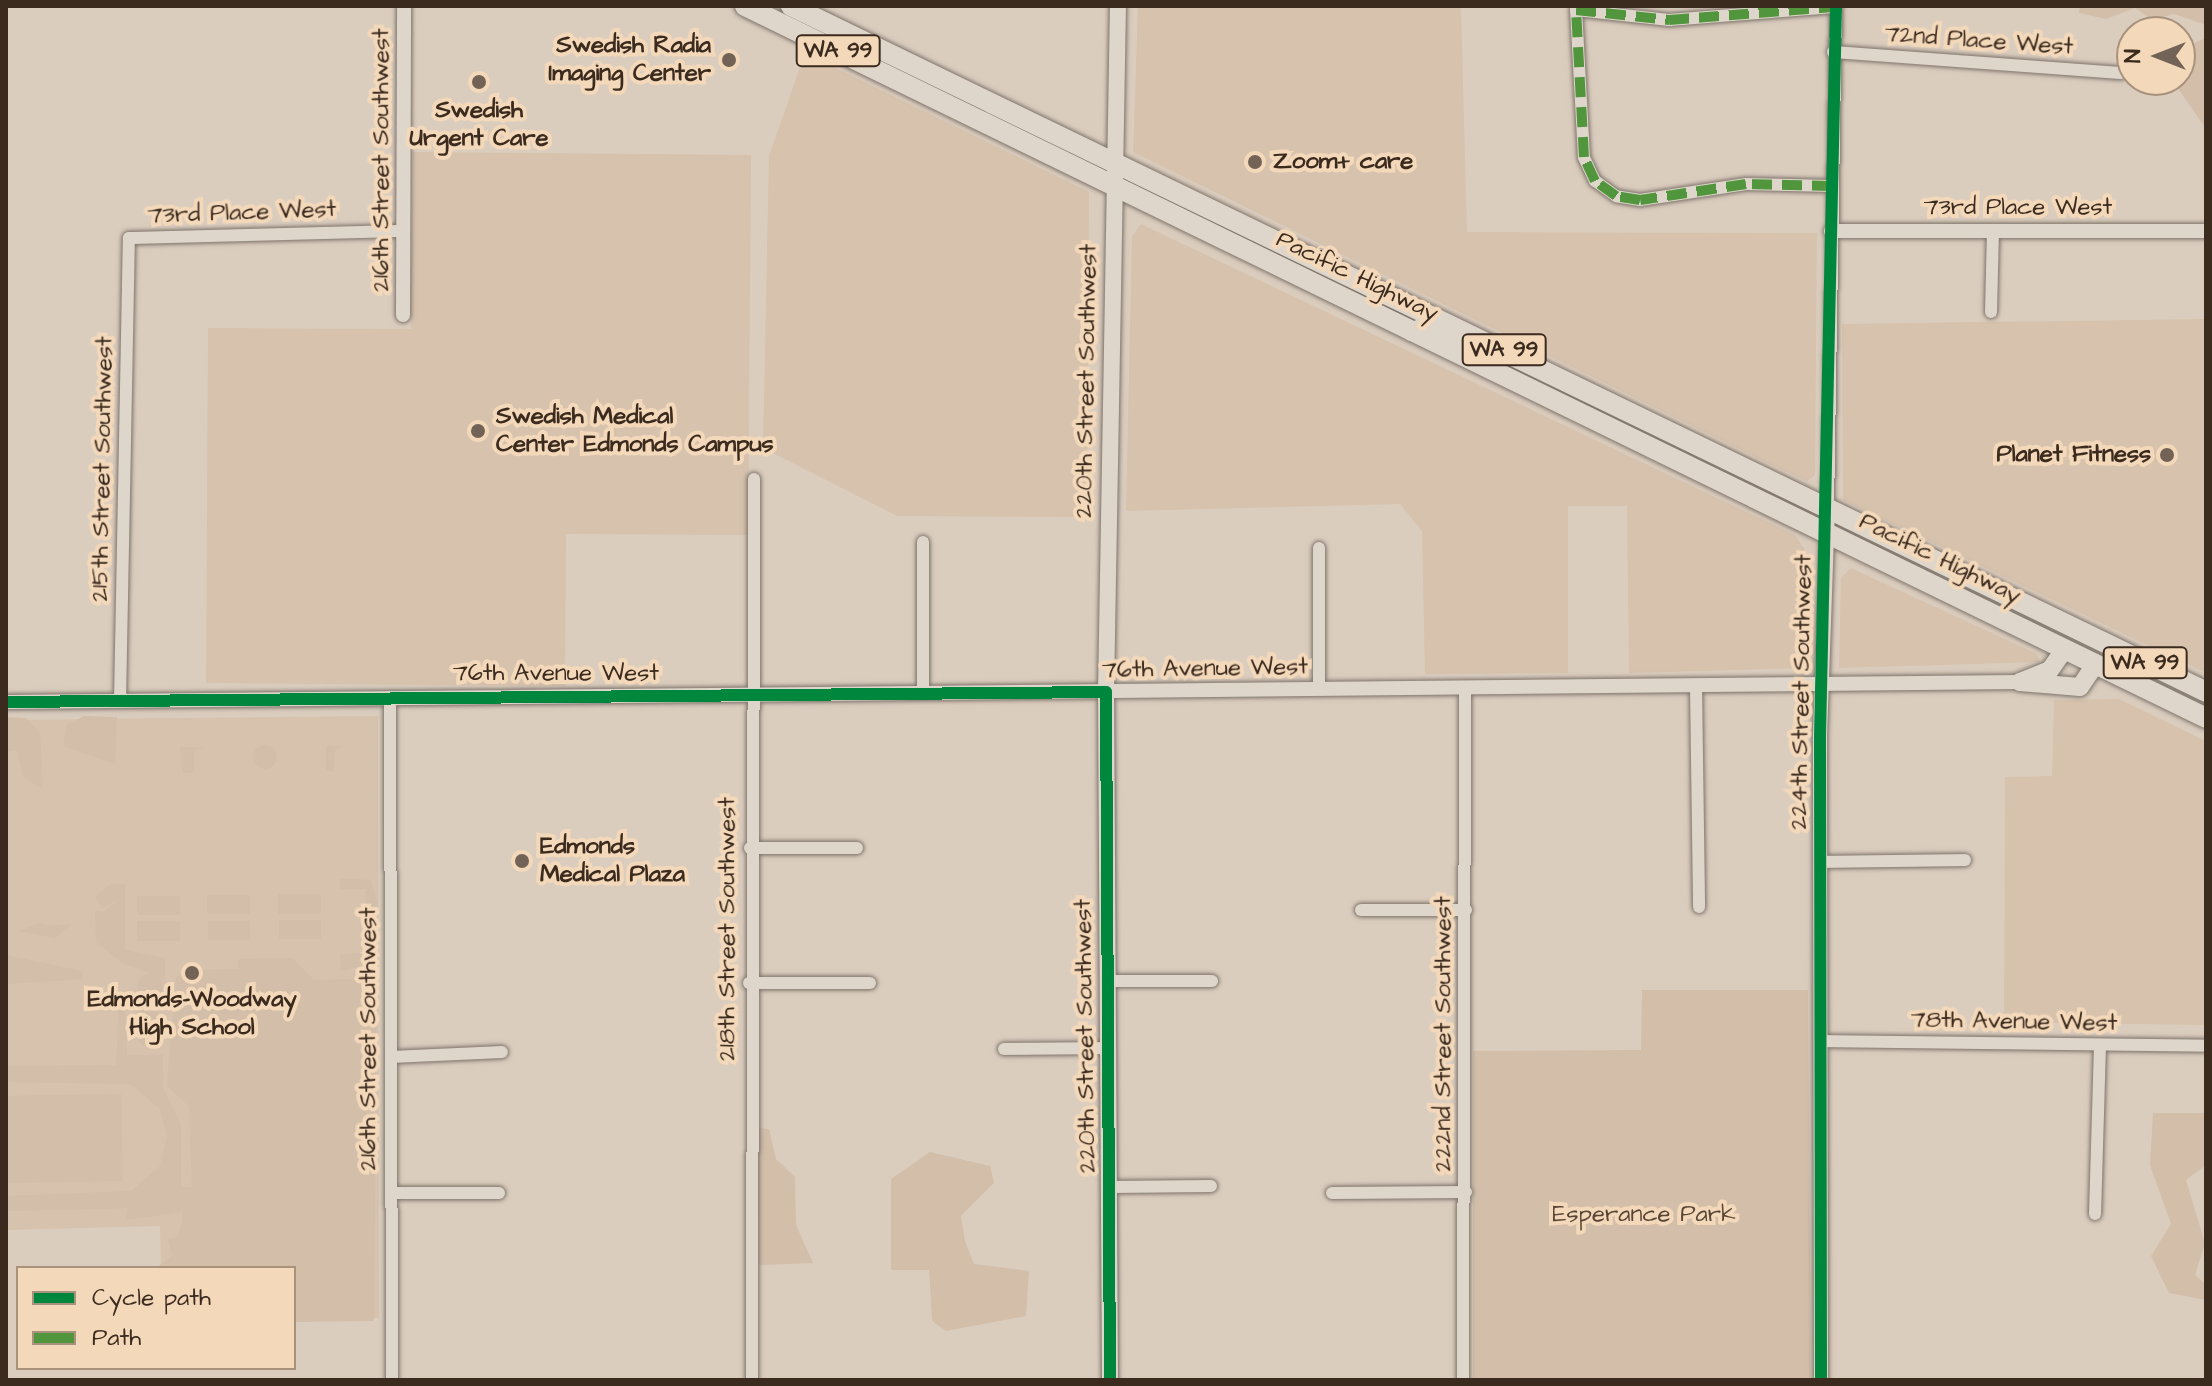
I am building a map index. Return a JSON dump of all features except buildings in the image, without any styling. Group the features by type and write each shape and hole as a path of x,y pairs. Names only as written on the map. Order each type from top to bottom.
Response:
{"highway":[{"name":"Pacific Highway","path":"745,6 2206,718"},
{"name":"Pacific Highway","path":"791,6 2206,692"}],"main road":[{"name":"220th Street Southwest","path":"1110,1380 1106,692 1118,6"},
{"path":"1411,332 1423,327 1490,356 1513,354"},
{"path":"2020,682 2050,670 2064,650"},
{"path":"2020,682 2080,687 2095,665"}],"street":[{"name":"216th Street Southwest","path":"403,315 404,6"},
{"name":"224th Street Southwest","path":"1821,1380 1821,862 1836,7"},
{"path":"1832,186 1730,185 1651,200 1616,196 1595,181 1584,157 1576,10 1669,20 1836,7"},
{"name":"72nd Place West","path":"1833,52 2116,73"},
{"path":"1991,312 1993,230"},
{"name":"73rd Place West","path":"129,238 403,231"},
{"name":"73rd Place West","path":"1831,231 2206,231"},
{"name":"215th Street Southwest","path":"120,701 129,238"},
{"name":"218th Street Southwest","path":"752,1380 749,983 754,479"},
{"path":"923,542 923,694"},
{"path":"1319,548 1319,689"},
{"path":"1792,684 1826,664"},
{"name":"76th Avenue West","path":"6,702 2020,682"},
{"path":"1696,686 1699,907"},
{"name":"222nd Street Southwest","path":"1463,1380 1466,1192 1465,688"},
{"name":"216th Street Southwest","path":"390,697 392,1380"},
{"path":"750,848 857,848"},
{"path":"1821,862 1965,860"},
{"path":"1361,910 1466,910"},
{"path":"1109,981 1212,981"},
{"path":"749,983 870,983"},
{"name":"78th Avenue West","path":"1821,1041 2206,1046"},
{"path":"2095,1214 2100,1047"},
{"path":"1004,1049 1110,1048"},
{"path":"391,1057 502,1052"},
{"path":"1110,1187 1211,1186"},
{"path":"1332,1193 1466,1192"},
{"path":"391,1193 499,1193"}],"shaded area":[{"path":"1138,6 1461,6 1467,232 1817,233 1815,475 1807,481 1780,469 1133,152"},
{"path":"805,53 1089,192 1087,517 897,516 763,448 769,156"},
{"name":"Swedish Medical Center Edmonds Campus","path":"413,152 751,155 748,535 566,534 565,686 206,683 208,328 411,329"},
{"path":"1141,224 1795,535 1808,554 1808,668 1629,673 1627,506 1568,506 1568,673 1425,674 1422,531 1400,504 1126,511 1132,236"},
{"path":"2206,319 2206,673 1843,500 1842,324"},
{"path":"1851,568 2037,654 2040,662 1839,668 1841,578"},
{"path":"2119,699 2206,741 2206,1025 2004,1022 2005,777 2052,776 2054,700"},
{"name":"Edmonds-Woodway High School","path":"378,716 379,1318 296,1319 296,1266 161,1266 160,1226 6,1230 6,720"}],"green space":[{"path":"2080,6 2206,6 2206,25 2196,22 2196,16 2146,16 2135,8 2106,19 2079,13"},
{"path":"2206,38 2204,126 2183,96 2196,96 2196,42"},
{"path":"84,716 117,717 115,764 63,746 67,725"},
{"path":"6,717 26,718 40,733 43,789 23,777 17,750 6,752"},
{"path":"265,745 276,752 277,757 270,768 265,769 254,762 253,757 260,746"},
{"path":"326,746 345,746 335,750 334,772 326,770"},
{"path":"180,747 204,747 194,751 194,773 183,773"},
{"path":"340,879 371,880 378,907 366,907 365,889 340,889"},
{"path":"111,884 125,884 125,950 165,958 165,979 122,963 96,942 95,911 105,911 119,899 102,908 95,897"},
{"path":"278,894 321,894 321,914 278,914"},
{"path":"207,895 250,895 250,914 207,914"},
{"path":"137,896 180,896 180,915 137,915"},
{"path":"279,920 321,920 321,939 279,939"},
{"path":"137,921 180,921 180,941 137,941"},
{"path":"208,921 250,921 250,940 208,940"},
{"path":"39,923 49,926 71,924 55,938 20,931"},
{"path":"377,951 374,1321 296,1322 296,1266 159,1266 172,1256 168,1239 177,1237 183,1220 182,1206 181,1212 126,1220 128,1208 6,1211 6,1196 131,1191 160,1166 167,1137 160,1109 130,1084 6,1082 6,1066 116,1065 119,1003 125,1002 127,1055 163,1055 163,1088 181,1125 181,1187 192,1187 189,1106 167,1086 176,978 184,970 238,969 238,959 292,958 314,980 362,979 362,966 341,971 340,955"},
{"path":"6,955 82,971 83,979 6,984"},
{"path":"150,974 159,978 163,987 159,996 150,1000 141,996 137,987 141,978"},
{"name":"Esperance Park","path":"1642,990 1808,990 1811,1380 1473,1380 1473,1051 1641,1050"},
{"path":"148,999 159,1010 148,1021 137,1010"},
{"path":"149,1025 157,1028 160,1036 157,1044 149,1047 141,1044 138,1036 141,1028"},
{"path":"121,1094 123,1181 8,1183 6,1096"},
{"path":"2153,1113 2206,1113 2206,1165 2186,1180 2205,1243 2195,1275 2206,1284 2206,1300 2169,1293 2151,1256 2171,1224 2150,1165"},
{"path":"757,1128 769,1129 776,1159 795,1177 796,1225 813,1263 759,1265"},
{"path":"930,1152 990,1166 994,1183 961,1216 965,1241 974,1264 1029,1271 1026,1316 946,1331 932,1321 929,1270 891,1270 891,1179"}],"marked path":[{"path":"1832,186 1746,184 1640,200 1616,196 1595,181 1584,157 1576,10 1669,20 1836,7"}],"cycle path":[{"path":"1821,1380 1820,736 1836,6"},
{"path":"6,702 1106,692 1110,1380"}],"place":[{"name":"Swedish Radia Imaging Center","path":"729,60"},
{"name":"Swedish Urgent Care","path":"479,82"},
{"name":"Zoom+ care","path":"1255,162"},
{"name":"Swedish Medical Center Edmonds Campus","path":"478,431"},
{"name":"Planet Fitness","path":"2167,455"},
{"name":"Edmonds Medical Plaza","path":"522,861"},
{"name":"Edmonds-Woodway High School","path":"192,973"}]}
